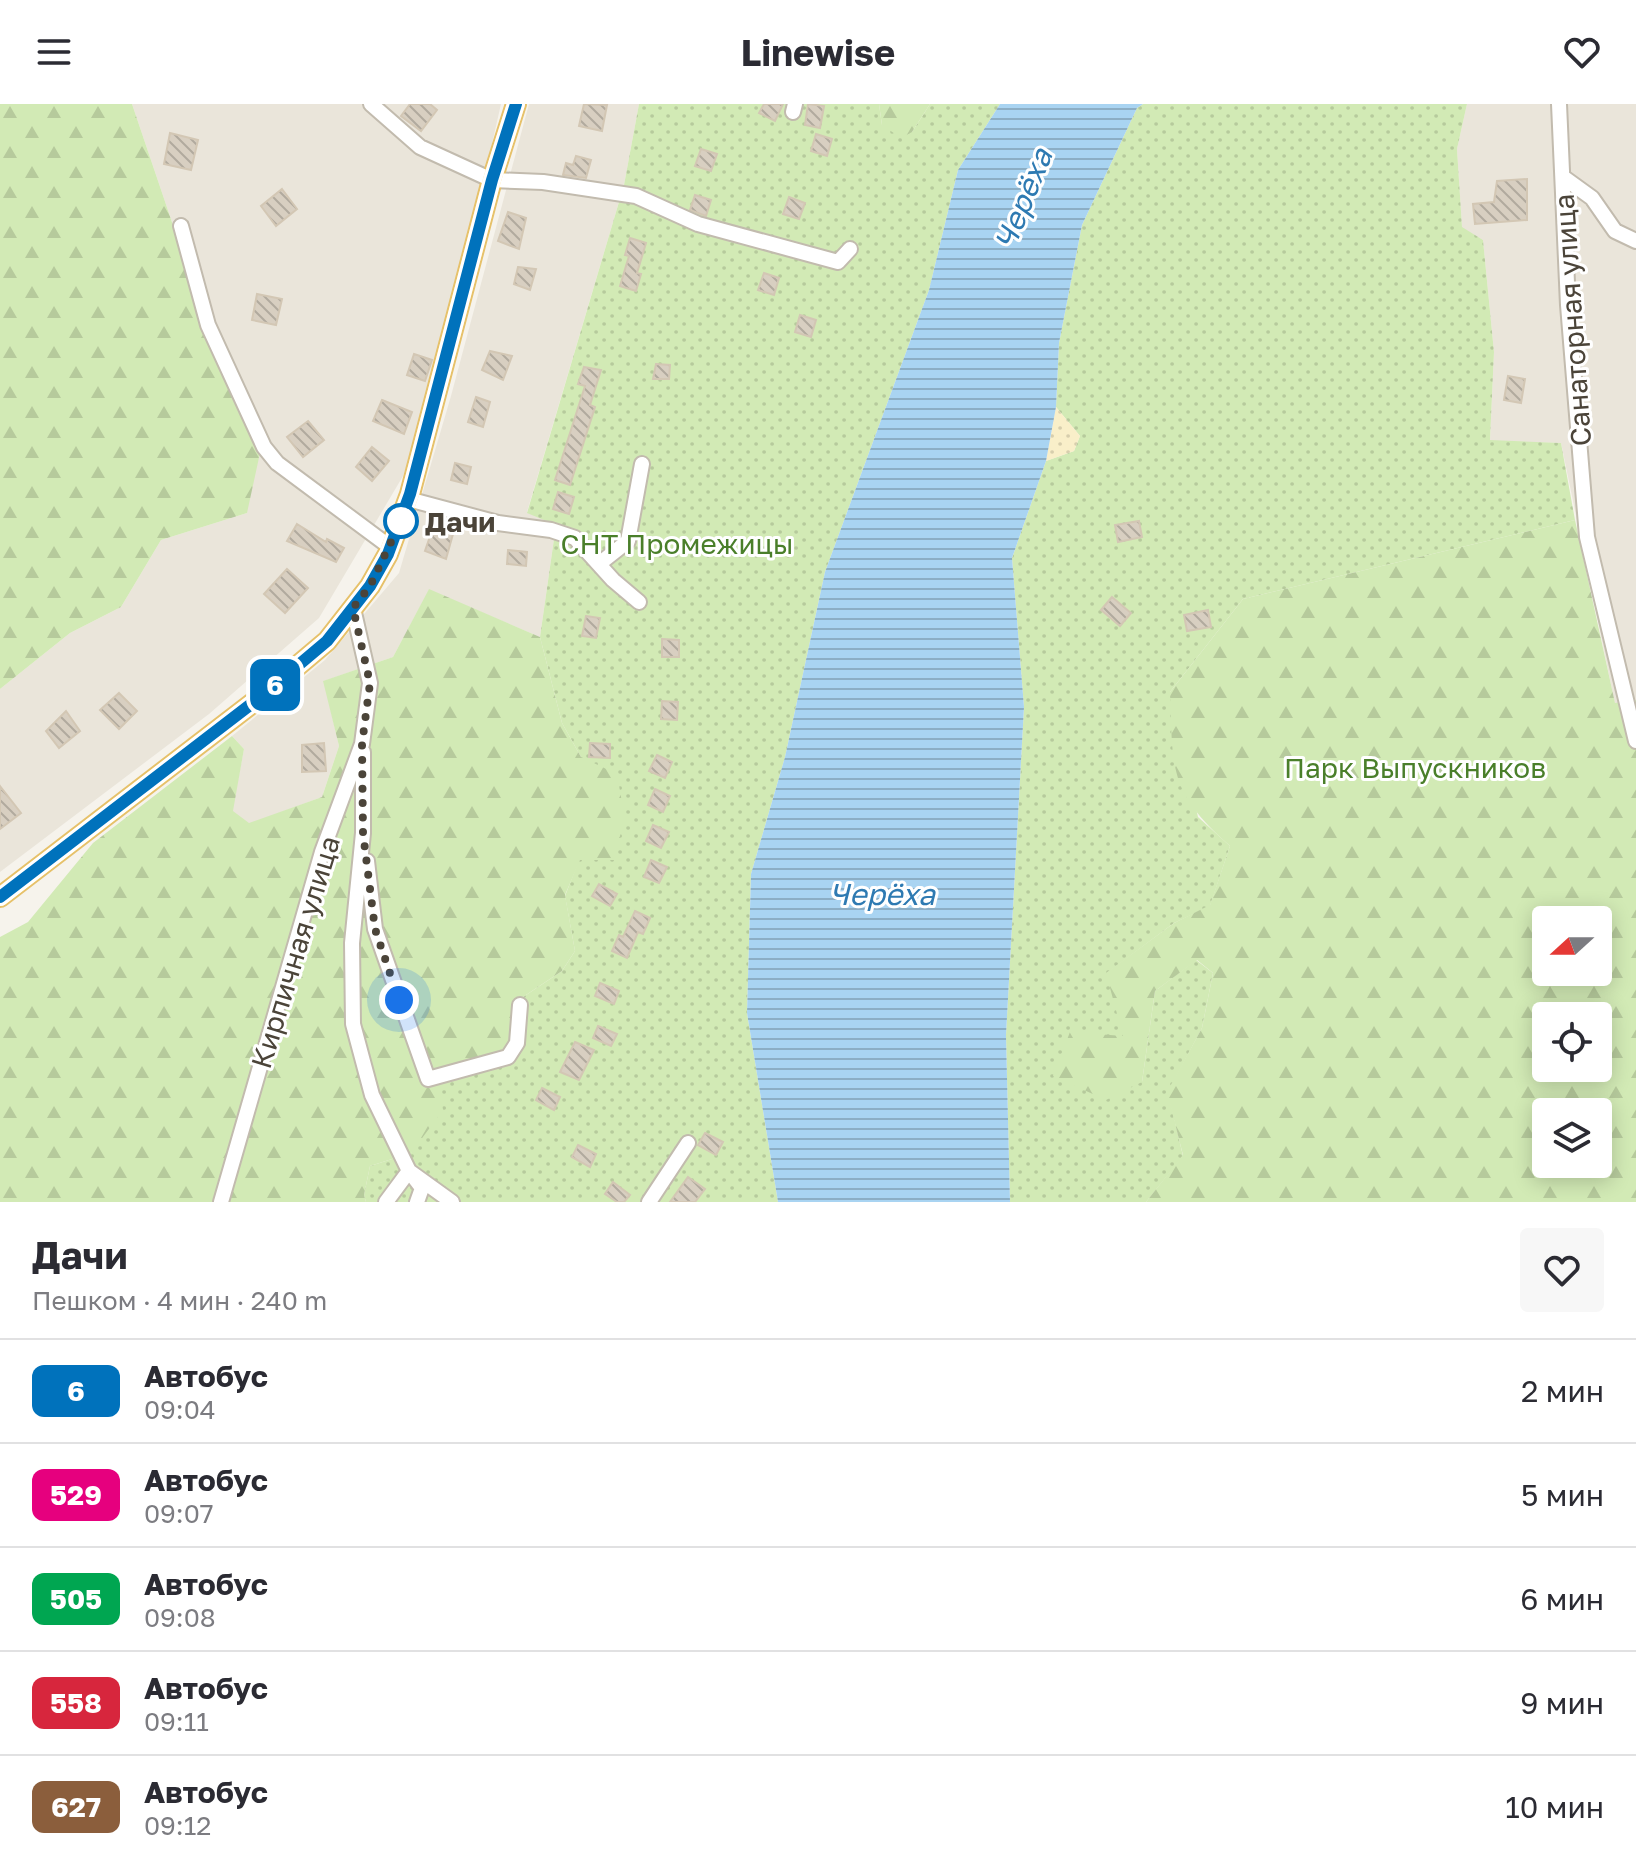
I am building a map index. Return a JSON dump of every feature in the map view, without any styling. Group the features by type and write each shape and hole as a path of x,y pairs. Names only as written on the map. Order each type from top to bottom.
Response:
{"main road":[{"path":"0,897 263,695 327,641 370,586 390,547 408,499 492,180 516,104"}],"street":[{"path":"371,104 420,147 492,180 543,182 636,196 698,224 838,262 850,249"},
{"name":"Санаторная улица","path":"1559,104 1568,305 1587,537 1636,741"},
{"path":"1563,177 1592,198 1615,231 1636,241"},
{"path":"181,226 208,325 264,447 277,463 366,533 390,547"},
{"path":"599,564 628,541 642,464"},
{"path":"408,499 498,523 551,530 575,538 639,602"},
{"name":"Кирпичная улица","path":"221,1202 322,852 362,744 370,683 353,608"},
{"path":"362,744 363,833 352,943 353,1024 372,1095 409,1171 422,1188 417,1202"},
{"path":"363,833 375,929 428,1079 508,1057 517,1043 520,1005"},
{"path":"649,1202 688,1143"},
{"path":"386,1202 409,1171"},
{"path":"409,1171 452,1202"}],"shaded area":[{"path":"132,104 501,104 439,377 403,476 319,618 209,714 0,872 0,689 70,633 121,607 161,540 247,513 200,305"},
{"path":"529,104 639,104 624,185 527,512 556,525 540,637 429,590 393,657 324,681 339,746 322,797 249,824 232,811 244,749 232,736 325,660 399,573 451,396"},
{"path":"1467,104 1636,104 1636,700 1615,704 1561,443 1490,441 1494,352 1483,240 1462,228 1457,149"}],"green space":[{"path":"0,104 132,104 200,305 263,439 247,513 161,540 121,607 70,633 0,689"},
{"name":"СНТ Промежицы","path":"639,104 879,104 882,125 912,132 930,104 1000,104 958,170 929,290 825,572 785,757 751,874 747,1013 778,1202 366,1202 364,1195 370,1166 411,1153 437,1075 520,999 562,971 575,951 565,896 579,860 616,859 581,757 562,723 540,637 556,525 527,513 624,185"},
{"path":"879,104 930,104 912,132 901,138 882,125"},
{"path":"1143,104 1467,104 1457,149 1462,227 1483,240 1494,352 1490,440 1561,443 1575,520 1243,599 1170,692 1198,817 1230,846 1210,906 1174,923 1107,973 1142,1082 1155,991 1196,960 1213,973 1202,1028 1168,1092 1183,1156 1146,1202 1010,1202 1006,1035 1024,707 1012,558 1046,461 1074,451 1080,436 1056,407 1059,343 1082,225 1137,108"},
{"name":"Парк Выпускников","path":"1575,520 1615,703 1636,700 1636,1202 1146,1202 1183,1155 1167,1092 1202,1028 1213,973 1197,960 1155,991 1142,1082 1106,1100 1053,1076 1070,1032 1123,1036 1106,973 1174,923 1210,905 1230,846 1195,810 1178,778 1172,741 1170,692 1243,599"},
{"path":"429,589 540,637 562,723 581,757 617,774 624,814 616,860 580,860 565,895 575,951 562,971 520,999 507,1055 437,1075 443,1110 411,1153 370,1166 364,1195 366,1202 0,1202 0,937 28,922 93,843 232,736 244,749 233,811 249,823 322,797 339,746 323,681 393,657"}],"sand":[{"path":"1056,407 1080,436 1074,451 1046,461"}],"water":[{"name":"Черёха","path":"1000,104 1143,104 1137,108 1082,225 1059,343 1056,407 1046,461 1012,558 1024,707 1006,1035 1010,1202 778,1202 747,1013 751,874 785,757 825,572 929,290 958,170"}],"building":[{"path":"410,104 430,104 437,110 421,131 401,116"},
{"path":"584,104 607,105 602,131 579,126"},
{"path":"764,104 783,104 775,121 759,113"},
{"path":"808,104 824,106 820,128 805,125"},
{"path":"170,133 198,140 191,170 164,164"},
{"path":"816,134 832,139 827,156 811,151"},
{"path":"701,149 717,154 711,171 695,166"},
{"path":"576,156 591,160 586,178 563,175 566,163 573,165"},
{"path":"1527,179 1527,220 1475,224 1473,204 1494,202 1497,181"},
{"path":"282,189 297,209 276,226 261,206"},
{"path":"695,195 711,200 706,216 690,210"},
{"path":"789,197 805,203 799,219 783,214"},
{"path":"508,212 526,218 519,249 498,241"},
{"path":"630,238 646,243 637,273 641,274 636,291 620,286 629,256 625,255"},
{"path":"518,267 536,269 530,290 514,284"},
{"path":"764,273 779,278 774,295 758,290"},
{"path":"257,294 282,299 276,325 252,320"},
{"path":"800,315 816,320 811,337 795,332"},
{"path":"490,351 512,356 503,380 482,370"},
{"path":"414,354 432,360 425,381 407,375"},
{"path":"656,364 670,365 669,379 653,379"},
{"path":"584,367 601,370 590,405 595,407 570,485 555,480 585,386 578,384"},
{"path":"1508,376 1525,379 1521,403 1504,400"},
{"path":"476,397 490,402 483,427 468,422"},
{"path":"382,400 412,412 404,434 373,421"},
{"path":"308,421 324,440 303,457 287,437"},
{"path":"372,447 389,461 372,481 356,467"},
{"path":"455,463 471,467 467,484 451,480"},
{"path":"558,492 574,497 569,514 553,509"},
{"path":"1139,521 1142,537 1118,542 1115,525"},
{"path":"435,522 455,527 446,559 425,551"},
{"path":"297,524 326,542 327,539 344,548 336,562 287,541"},
{"path":"508,550 527,552 526,566 507,564"},
{"path":"287,569 308,588 285,613 264,594"},
{"path":"1112,597 1131,613 1120,626 1101,610"},
{"path":"1208,610 1211,627 1187,631 1184,615"},
{"path":"586,616 600,618 596,638 582,636"},
{"path":"662,639 679,640 679,657 662,657"},
{"path":"119,693 137,711 119,729 100,710"},
{"path":"662,701 678,702 677,720 661,719"},
{"path":"66,711 80,731 59,748 46,731"},
{"path":"324,743 326,771 302,772 302,745"},
{"path":"590,743 610,744 610,758 589,757"},
{"path":"657,755 672,762 665,778 649,771"},
{"path":"0,786 21,813 0,829"},
{"path":"655,789 670,796 663,812 648,805"},
{"path":"653,825 669,832 661,848 646,841"},
{"path":"651,860 667,867 659,883 644,877"},
{"path":"599,884 617,894 610,906 592,896"},
{"path":"635,911 650,918 643,934 638,932 627,958 612,951 619,935 623,937"},
{"path":"600,983 619,991 614,1004 595,996"},
{"path":"598,1026 617,1034 611,1046 593,1038"},
{"path":"575,1042 594,1050 579,1080 560,1072"},
{"path":"542,1088 560,1097 554,1110 536,1100"},
{"path":"705,1133 723,1142 716,1155 698,1145"},
{"path":"578,1145 596,1154 590,1167 572,1157"},
{"path":"688,1177 705,1189 695,1202 670,1202"},
{"path":"613,1182 630,1195 624,1202 617,1202 605,1194"}],"bus line":[{"name":"6","path":"0,897 263,695 327,641 370,586 388,554 410,494 492,180 516,104"}],"place":[{"name":"Дачи","path":"401,521"}],"route":[{"path":"399,1000 375,929 363,833 362,744 370,683 353,608 388,554 401,521"}]}
